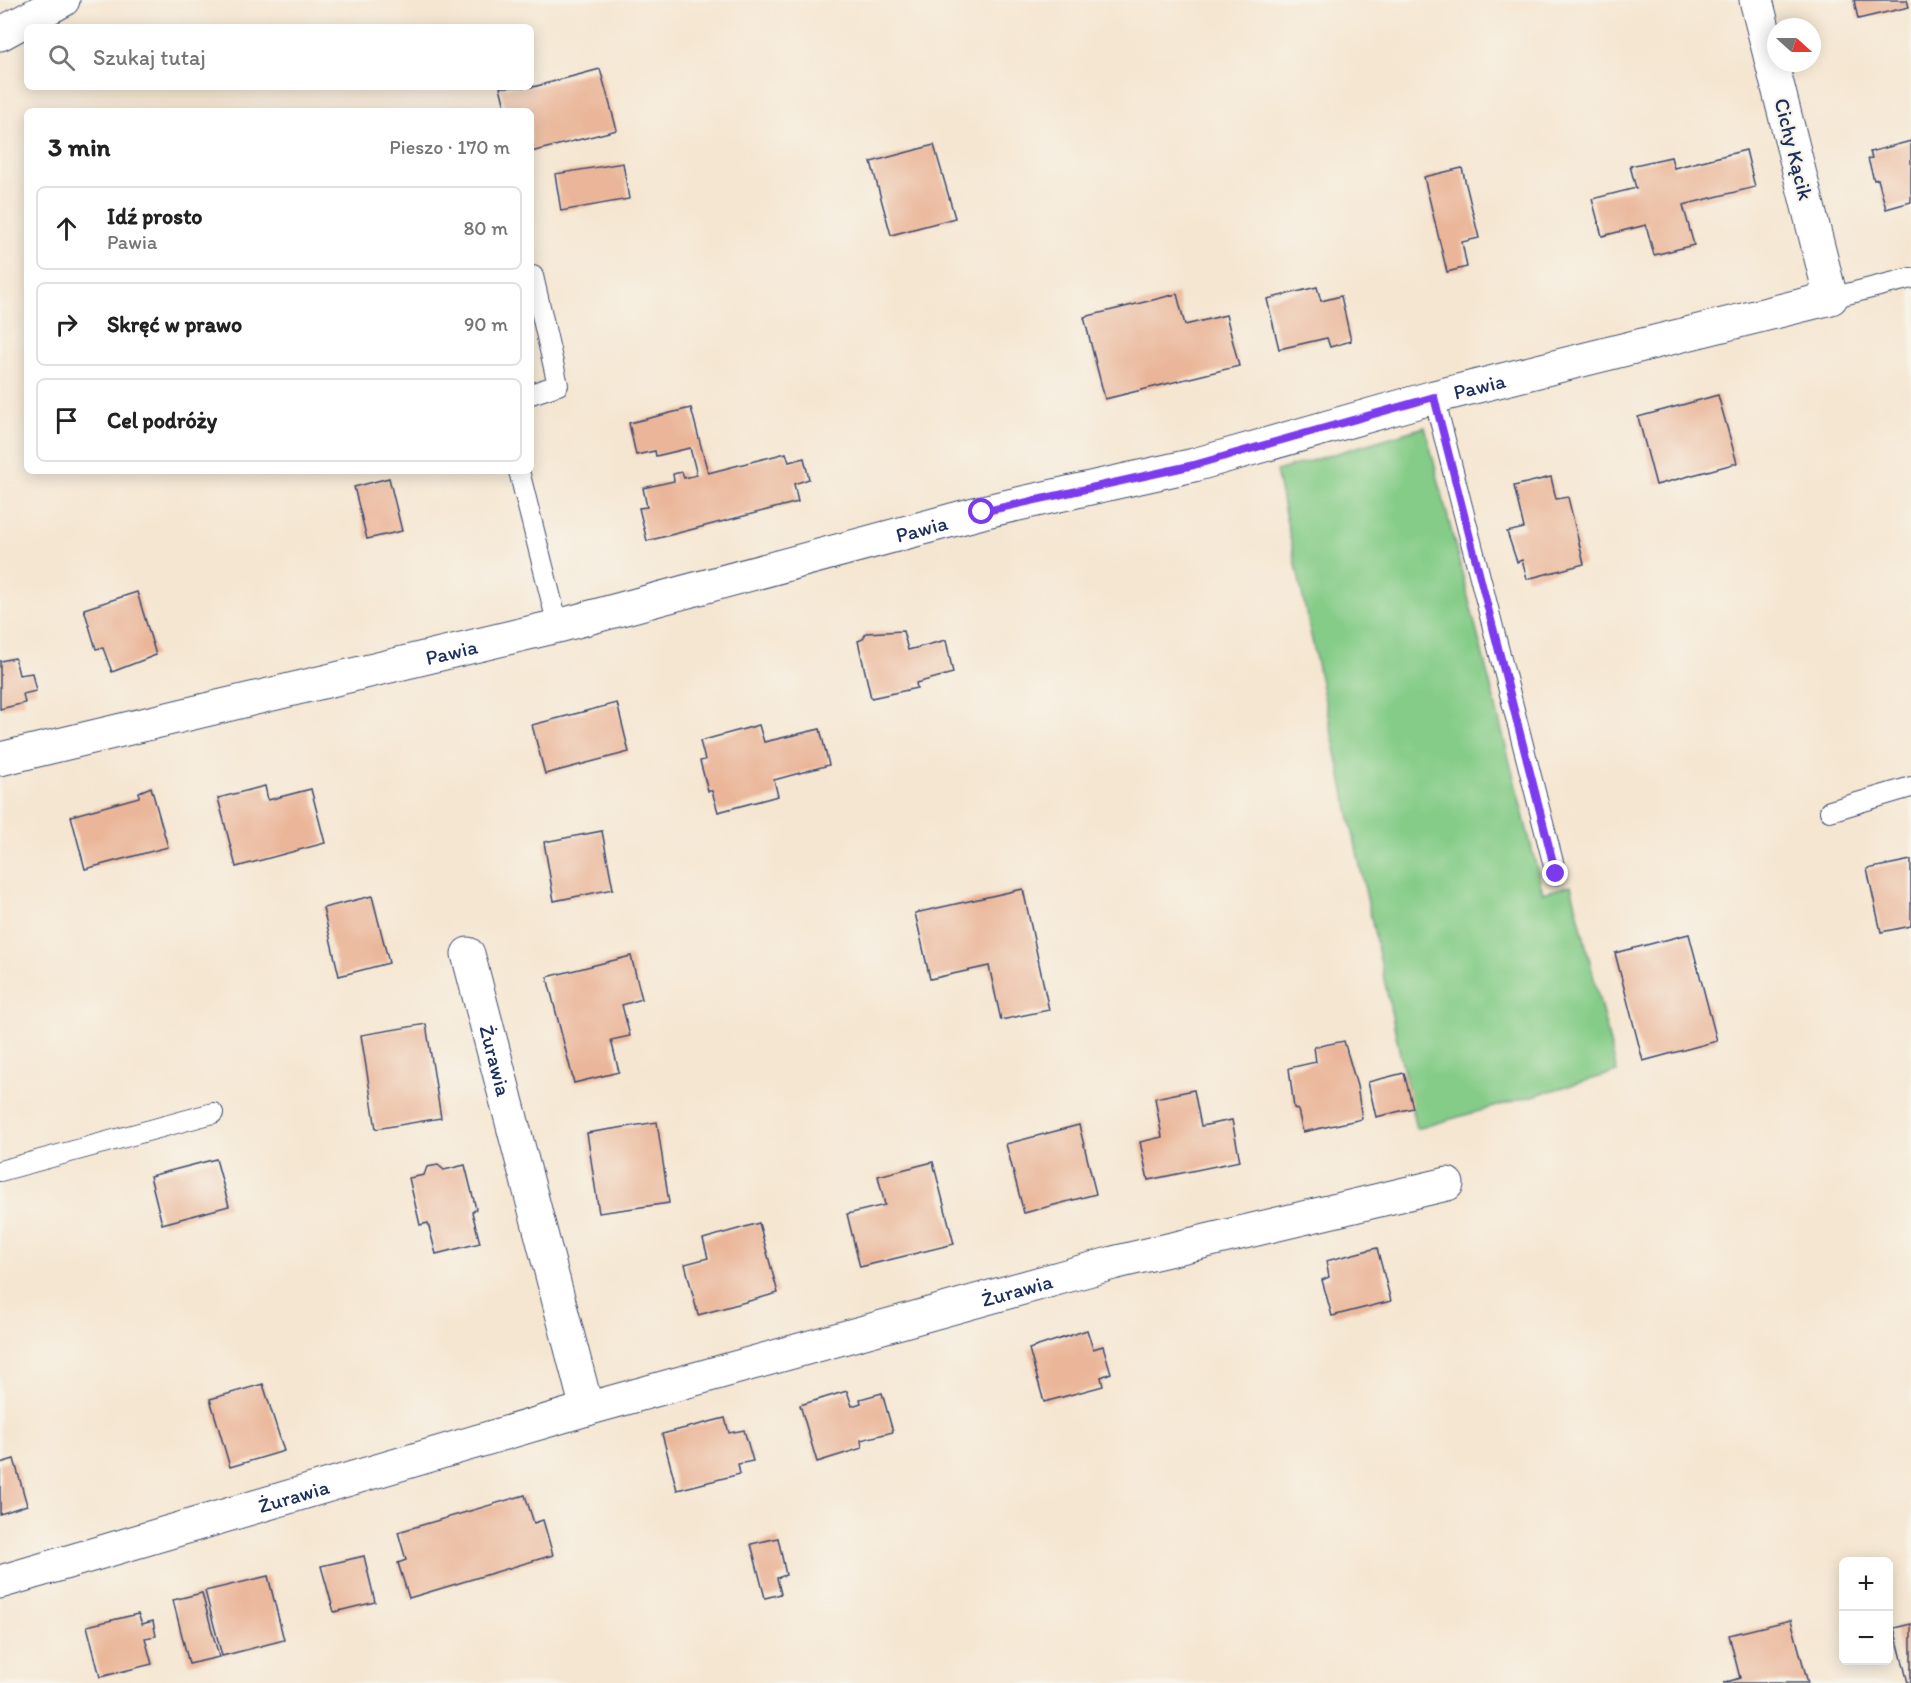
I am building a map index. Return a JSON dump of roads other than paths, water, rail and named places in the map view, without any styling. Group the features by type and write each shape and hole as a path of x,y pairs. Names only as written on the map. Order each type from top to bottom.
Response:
{"street":[{"path":"0,34 63,0"},
{"name":"Cichy Kącik","path":"1756,0 1831,298"},
{"name":"Pawia","path":"0,759 558,626 982,512 1194,465 1434,397 1831,298"},
{"name":"Żurawia","path":"468,954 588,1409"},
{"name":"Żurawia","path":"0,1582 588,1409 1113,1263 1447,1184"}],"lane":[{"name":"Pawia","path":"1831,298 1911,278"},
{"path":"534,280 558,385 534,393"},
{"path":"1434,397 1556,874"},
{"path":"520,474 558,626"},
{"path":"1830,811 1911,787"},
{"path":"0,1171 213,1113"}]}
